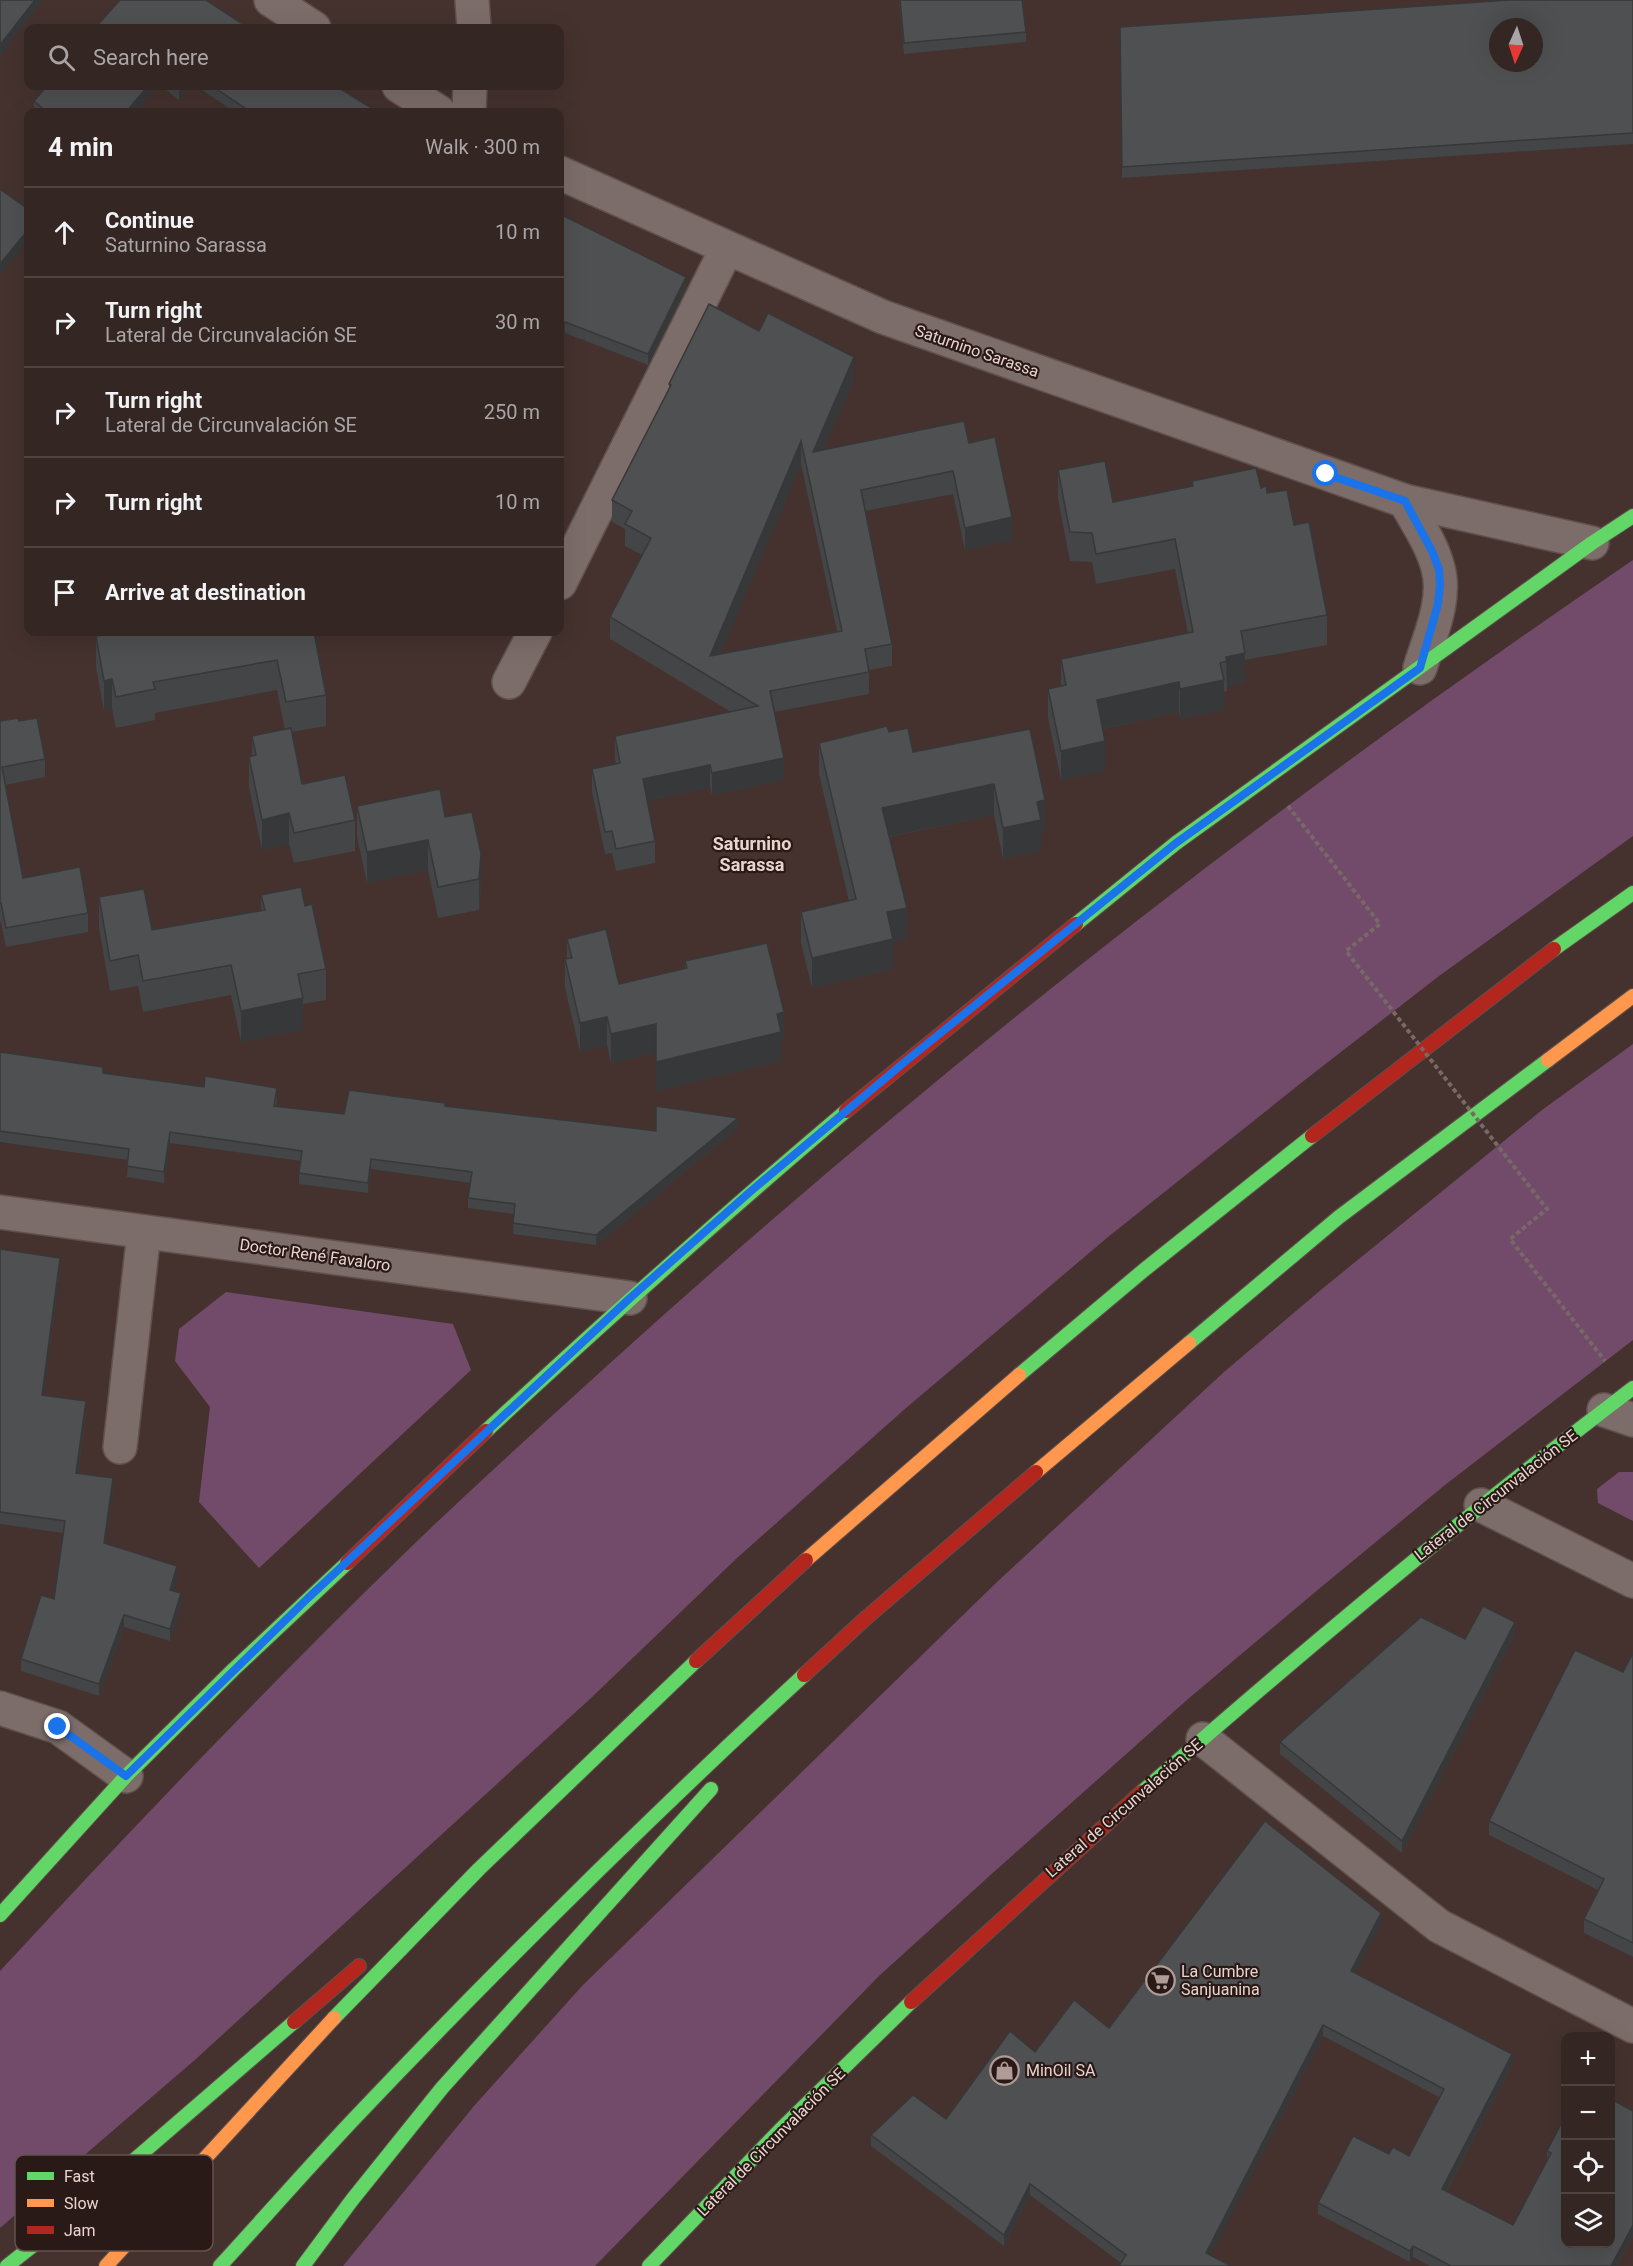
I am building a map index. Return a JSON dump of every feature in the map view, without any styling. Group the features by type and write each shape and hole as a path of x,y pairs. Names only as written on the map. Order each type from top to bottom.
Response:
{"main road":[{"path":"0,1915 126,1776 308,1598 630,1298 751,1191 907,1060 1176,843 1592,543 1633,516"},
{"path":"208,2155 385,1965 526,1822 809,1557 1128,1283 1304,1142 1633,892"},
{"path":"220,2266 351,2122 591,1877 716,1756 866,1618 1339,1217 1633,996"},
{"name":"Lateral de Circunvalación SE","path":"649,2266 817,2094 1024,1896 1343,1617 1481,1505 1618,1415 1633,1388"},
{"path":"763,1732 866,1618"},
{"path":"303,2266 352,2200 442,2088 723,1776"},
{"path":"399,1931 526,1822"},
{"path":"140,2155 372,1954"},
{"path":"7,2266 26,2251"},
{"path":"106,2266 119,2251"}],"street":[{"path":"271,0 308,24"},
{"path":"472,0 474,24"},
{"path":"405,90 433,108"},
{"path":"469,108 470,90"},
{"name":"Saturnino Sarassa","path":"564,175 883,317 1405,501 1592,543"},
{"path":"564,575 727,248"},
{"path":"1405,501 1439,569 1438,604 1420,668"},
{"path":"509,682 533,636"},
{"name":"Doctor René Favaloro","path":"0,1212 630,1298"},
{"path":"120,1447 144,1232"},
{"path":"1481,1505 1633,1581"},
{"path":"0,1708 58,1727 126,1776"},
{"path":"1203,1738 1439,1926 1633,2026"}],"path":[{"path":"1288,806 1380,924 1346,951 1547,1209 1510,1239 1605,1361"}],"shaded area":[{"path":"1633,560 1633,836 1439,976 1301,1083 1108,1237 906,1408 737,1558 591,1698 197,2058 85,2155 15,2155 15,2215 0,2228 0,1971 151,1810 356,1601 483,1479 608,1365 854,1150 1107,944 1236,845 1499,653"},
{"path":"1633,1044 1633,1340 1445,1485 1320,1588 1188,1699 996,1870 880,1975 595,2266 343,2266 474,2106 583,1985 997,1582 1224,1372 1322,1289 1542,1110"},
{"path":"226,1292 453,1324 471,1370 259,1568 199,1502 210,1407 175,1361 179,1329"},
{"path":"1619,1472 1633,1472 1633,1521 1598,1503 1597,1489"}],"building":[{"path":"0,0 35,0 0,45"},
{"path":"120,0 206,0 243,24 99,24"},
{"path":"900,0 1022,0 1026,32 904,43"},
{"path":"1509,0 1633,0 1633,133 1122,167 1120,27"},
{"path":"44,90 145,90 129,108 42,108 34,101"},
{"path":"218,90 342,90 372,108 245,108"},
{"path":"0,189 24,206 24,235 0,264"},
{"path":"564,216 686,277 648,354 565,322 564,324"},
{"path":"709,304 759,331 768,313 854,357 813,452 964,421 969,443 995,437 1012,517 965,528 953,471 861,490 892,644 865,649 869,672 770,691 784,758 712,773 710,765 643,779 655,841 616,849 612,831 605,832 592,769 620,763 615,736 758,706 610,617 651,538 625,524 632,511 612,500 671,385 669,384","holes":["801,441 842,631 710,656"]},
{"path":"1105,461 1113,502 1193,486 1192,481 1256,468 1261,488 1266,486 1267,493 1287,490 1294,525 1309,522 1327,615 1241,631 1245,653 1226,657 1227,661 1220,663 1224,680 1180,689 1179,682 1097,700 1105,741 1061,751 1048,689 1066,685 1061,659 1193,632 1175,539 1096,554 1092,533 1070,532 1058,470"},
{"path":"96,636 315,636 326,695 286,702 277,660 153,682 155,689 116,697 112,679 104,681"},
{"path":"18,718 19,721 37,718 45,759 2,767 23,878 80,867 88,913 6,928 0,903 0,721"},
{"path":"887,726 889,732 908,728 913,752 1030,729 1045,800 1037,802 1041,820 1003,828 994,784 882,808 907,908 887,912 893,939 812,958 801,912 856,899 819,743"},
{"path":"291,728 302,784 345,775 355,820 294,833 289,813 262,820 249,757 256,755 252,736"},
{"path":"440,789 445,817 472,812 481,854 479,879 438,887 428,840 367,852 357,806"},
{"path":"301,887 305,906 312,904 326,969 298,974 303,998 241,1011 231,965 143,981 138,955 110,961 99,897 144,889 152,930 265,910 261,895"},
{"path":"606,929 619,984 687,968 685,961 767,943 784,1012 777,1014 781,1032 656,1062 656,1024 611,1034 607,1017 580,1023 565,959 572,958 567,939"},
{"path":"0,1052 103,1067 103,1073 204,1087 205,1076 277,1088 274,1106 344,1114 349,1090 445,1103 445,1106 656,1131 656,1106 738,1118 596,1235 513,1223 515,1204 468,1198 472,1172 371,1159 368,1183 299,1173 302,1151 170,1132 164,1172 127,1166 129,1149 0,1131"},
{"path":"0,1249 60,1258 42,1395 86,1401 76,1473 113,1478 104,1543 177,1566 170,1590 181,1593 170,1629 124,1615 99,1684 21,1659 41,1595 54,1599 65,1521 0,1512"},
{"path":"1483,1606 1515,1622 1402,1841 1280,1742 1421,1617 1465,1639"},
{"path":"1575,1650 1623,1672 1633,1653 1633,1943 1584,1919 1604,1879 1489,1821"},
{"path":"1265,1821 1381,1913 1351,1971 1512,2054 1442,2189 1513,2225 1551,2153 1547,2151 1561,2124 1561,2248 1615,2248 1615,2101 1633,2111 1633,2225 1611,2266 1451,2266 1413,2246 1410,2251 1318,2203 1353,2136 1389,2154 1393,2147 1409,2156 1444,2089 1323,2025 1206,2253 1231,2266 1119,2266 1126,2255 1030,2184 1004,2235 871,2135 913,2095 946,2119 1010,2031 1035,2052 1074,2000 1109,2028"}],"traffic: fast":[{"path":"1076,924 1176,843 1592,543 1633,516"},
{"path":"1554,949 1633,893"},
{"path":"1189,1343 1339,1217 1548,1060"},
{"path":"486,1431 664,1269 846,1111"},
{"path":"1019,1375 1144,1270 1312,1136"},
{"path":"1142,1792 1384,1586 1507,1485 1633,1388"},
{"path":"0,1915 126,1776 234,1669 347,1563"},
{"path":"334,2018 479,1869 696,1661"},
{"path":"220,2266 351,2122 461,2007 631,1839 804,1675"},
{"path":"303,2266 352,2200 442,2088 711,1789"},
{"path":"649,2266 780,2130 911,2002"},
{"path":"140,2155 294,2022"},
{"path":"7,2266 26,2251"}],"traffic: slow":[{"path":"1548,1060 1633,996"},
{"path":"1036,1472 1189,1343"},
{"path":"806,1560 1019,1375"},
{"path":"208,2155 334,2018"},
{"path":"106,2266 120,2251"}],"traffic: jam":[{"path":"846,1111 1076,924"},
{"path":"1312,1136 1554,949"},
{"path":"347,1563 486,1431"},
{"path":"804,1675 866,1618 1036,1472"},
{"path":"696,1661 806,1560"},
{"path":"911,2002 1142,1792"},
{"path":"294,2022 359,1966"}],"place":[{"name":"La Cumbre Sanjuanina","path":"1160,1980"},
{"name":"MinOil SA","path":"1005,2070"}],"district":[{"name":"Saturnino Sarassa","path":"752,853"}],"route":[{"path":"58,1727 126,1776 308,1598 471,1445 630,1298 751,1191 907,1060 1176,843 1420,668 1438,604 1440,585 1439,569 1432,551 1405,501 1326,474"}]}
